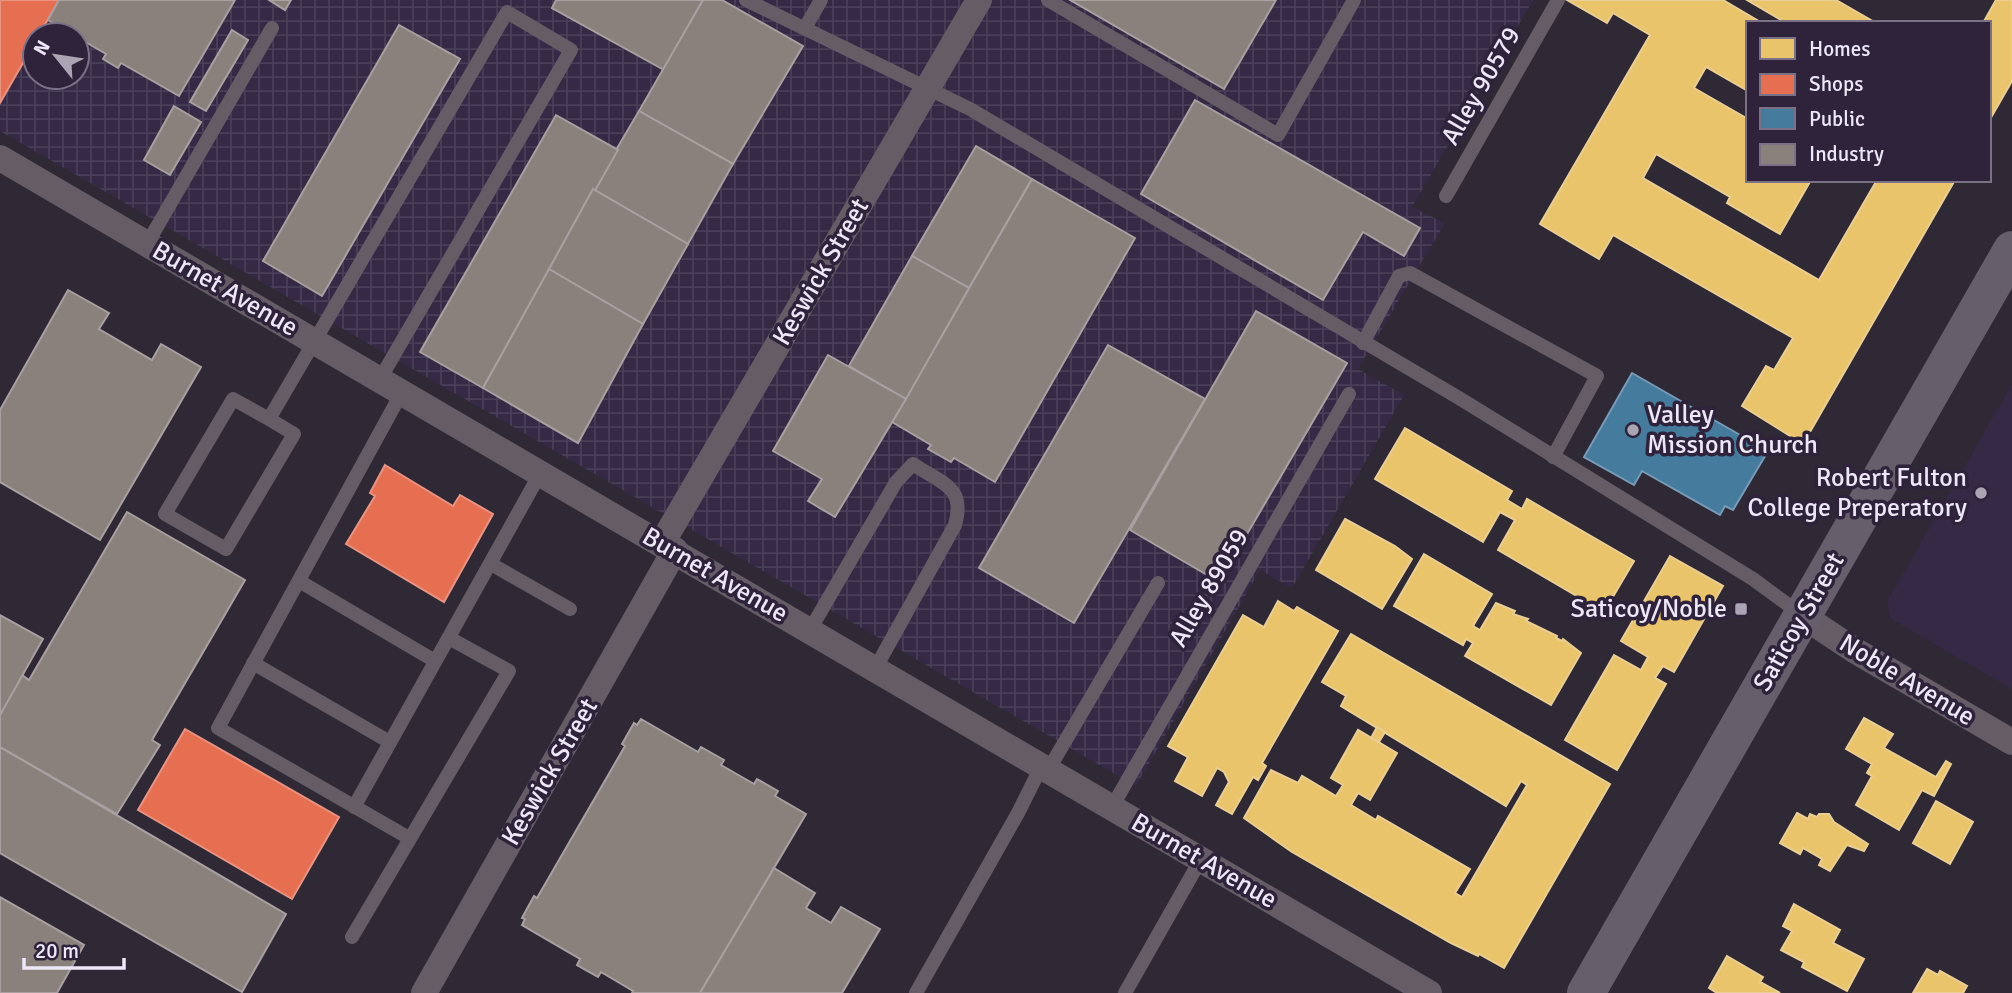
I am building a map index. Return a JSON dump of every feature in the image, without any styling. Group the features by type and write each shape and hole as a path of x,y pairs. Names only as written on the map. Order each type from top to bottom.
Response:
{"main road":[{"name":"Saticoy Street","path":"1586,993 2012,250"}],"street":[{"name":"Keswick Street","path":"424,993 668,547 979,0"},
{"name":"Burnet Avenue","path":"0,158 1429,993"},
{"name":"Noble Avenue","path":"1803,616 1854,650 2012,743"}],"lane":[{"path":"746,0 970,109 1553,457 1753,579 1803,616"},
{"path":"805,28 821,0"},
{"path":"1048,0 1278,135 1354,0"},
{"name":"Alley 90579","path":"1446,196 1558,0"},
{"path":"269,419 507,12 571,50 391,386 299,581 218,728 409,838"},
{"path":"147,244 272,28"},
{"path":"1363,343 1399,276 1410,273 1597,376 1553,457"},
{"name":"Alley 89059","path":"1112,807 1349,394"},
{"path":"233,398 269,419 294,434 226,549 165,514 233,398"},
{"path":"810,630 896,482 914,464 955,492 960,505 955,525 875,669"},
{"path":"354,807 388,741 449,638 541,472"},
{"path":"491,564 570,609"},
{"path":"299,581 435,661"},
{"path":"916,993 1018,813 1158,583"},
{"path":"352,937 509,671 449,638"},
{"path":"253,663 388,741"},
{"path":"1125,993 1201,859"}],"shaded area":[{"path":"0,0 1533,0 1412,207 1445,223 1358,369 1404,395 1292,588 1260,570 1136,786 0,131"},
{"name":"Robert Fulton College Preperatory","path":"2012,384 2012,689 1890,618 1887,602"}],"building: Homes":[{"path":"1567,0 1723,0 1759,21 1746,21 1746,90 1706,67 1694,88 1746,118 1746,182 1810,182 1780,234 1727,203 1730,197 1656,154 1643,178 1819,280 1876,182 1954,182 1803,444 1742,406 1766,366 1774,370 1793,338 1613,235 1599,259 1540,224 1650,35 1613,13 1607,23"},
{"path":"1747,0 1836,0 1873,21 1783,21"},
{"path":"1996,0 2012,0 2012,81 1991,118 1991,21 1984,21"},
{"path":"1405,428 1512,491 1507,500 1522,509 1527,499 1634,561 1604,612 1498,550 1515,520 1500,512 1483,542 1375,479"},
{"path":"1345,519 1395,546 1412,559 1382,609 1316,570"},
{"path":"1424,554 1492,594 1473,626 1480,630 1496,603 1515,611 1513,614 1528,619 1526,621 1557,636 1556,638 1562,641 1563,639 1581,653 1551,705 1465,656 1473,643 1466,639 1463,645 1394,606"},
{"path":"1670,556 1723,586 1674,672 1663,666 1655,678 1666,684 1617,770 1565,740 1614,655 1641,670 1648,657 1621,641"},
{"path":"1278,601 1294,611 1297,607 1338,631 1262,763 1266,766 1258,780 1253,777 1232,814 1216,805 1229,782 1224,772 1217,768 1202,796 1175,781 1188,757 1168,746 1243,615 1264,627"},
{"path":"1351,634 1610,784 1504,968 1451,943 1292,852 1244,818 1271,770 1298,783 1302,776 1336,796 1343,785 1331,778 1358,730 1397,753 1370,800 1358,793 1351,805 1376,820 1378,816 1470,869 1455,893 1462,897 1527,785 1521,781 1506,806 1341,706 1346,696 1322,682"},
{"path":"1864,718 1893,734 1884,748 1936,777 1946,761 1951,764 1934,796 1922,790 1899,830 1856,805 1872,776 1867,773 1872,764 1846,749"},
{"path":"1377,727 1385,732 1379,742 1371,738"},
{"path":"1936,801 1973,822 1950,864 1913,843"},
{"path":"1797,813 1808,819 1810,814 1817,817 1819,814 1829,814 1834,822 1868,844 1864,851 1847,845 1830,871 1819,865 1822,859 1803,848 1800,854 1780,843"},
{"path":"1794,904 1840,930 1833,943 1864,959 1847,991 1802,967 1804,962 1781,950 1792,931 1783,926"},
{"path":"1727,956 1763,977 1760,982 1780,993 1717,993 1709,988"},
{"path":"1927,969 1938,975 1940,971 1967,986 1963,993 1913,993"}],"building: Shops":[{"path":"0,0 59,0 47,21 21,21 21,66 0,103"},
{"path":"385,465 453,506 460,495 493,514 444,602 346,544 375,496 370,493"},
{"path":"185,729 339,817 292,899 138,810"}],"building: Public":[{"path":"1632,373 1768,451 1733,510 1725,506 1720,515 1642,471 1634,485 1584,457"}],"building: Industry":[{"path":"59,0 235,0 179,96 121,63 118,68 103,59 106,54 91,45 91,21 48,20"},
{"path":"269,0 291,0 285,10"},
{"path":"556,0 703,0 664,70 552,8"},
{"path":"703,0 722,0 803,46 733,164 639,111"},
{"path":"1070,0 1276,0 1224,89"},
{"path":"399,25 460,59 322,296 263,261"},
{"path":"232,30 248,40 206,111 190,102"},
{"path":"1195,100 1420,228 1404,256 1363,232 1323,300 1141,194"},
{"path":"174,106 201,122 170,175 144,160"},
{"path":"639,111 733,164 688,244 593,189"},
{"path":"556,115 618,150 483,388 420,352"},
{"path":"976,146 1032,179 969,288 912,256"},
{"path":"1032,179 1135,238 995,482 954,458 951,462 928,449 931,445 892,422"},
{"path":"593,189 688,244 643,324 549,269"},
{"path":"912,256 969,288 906,399 849,366"},
{"path":"549,269 643,324 578,443 483,388"},
{"path":"68,290 109,313 99,329 152,360 161,344 201,367 100,540 0,482 0,410"},
{"path":"1256,311 1347,363 1219,582 1130,530"},
{"path":"1108,345 1205,399 1074,623 979,568"},
{"path":"828,355 906,399 835,517 808,501 822,479 773,451"},
{"path":"127,512 245,580 152,740 160,745 117,814 0,747 0,715 22,675 29,680"},
{"path":"0,615 43,639 0,715"},
{"path":"641,719 698,752 701,747 724,760 721,765 754,784 757,779 778,791 775,796 806,814 700,993 632,993 633,991 601,972 598,977 577,965 580,959 522,925 525,919 522,918 534,896 537,898 625,746 622,744 634,723 637,725"},
{"path":"0,747 286,914 242,992 0,853"},
{"path":"774,868 815,893 806,908 831,923 841,907 880,929 842,993 700,993"},
{"path":"0,897 84,945 57,993 0,993"}],"place":[{"name":"Valley Mission Church","path":"1633,430"},
{"name":"Robert Fulton College Preperatory","path":"1981,493"},
{"name":"Saticoy/Noble","path":"1741,609"}]}
